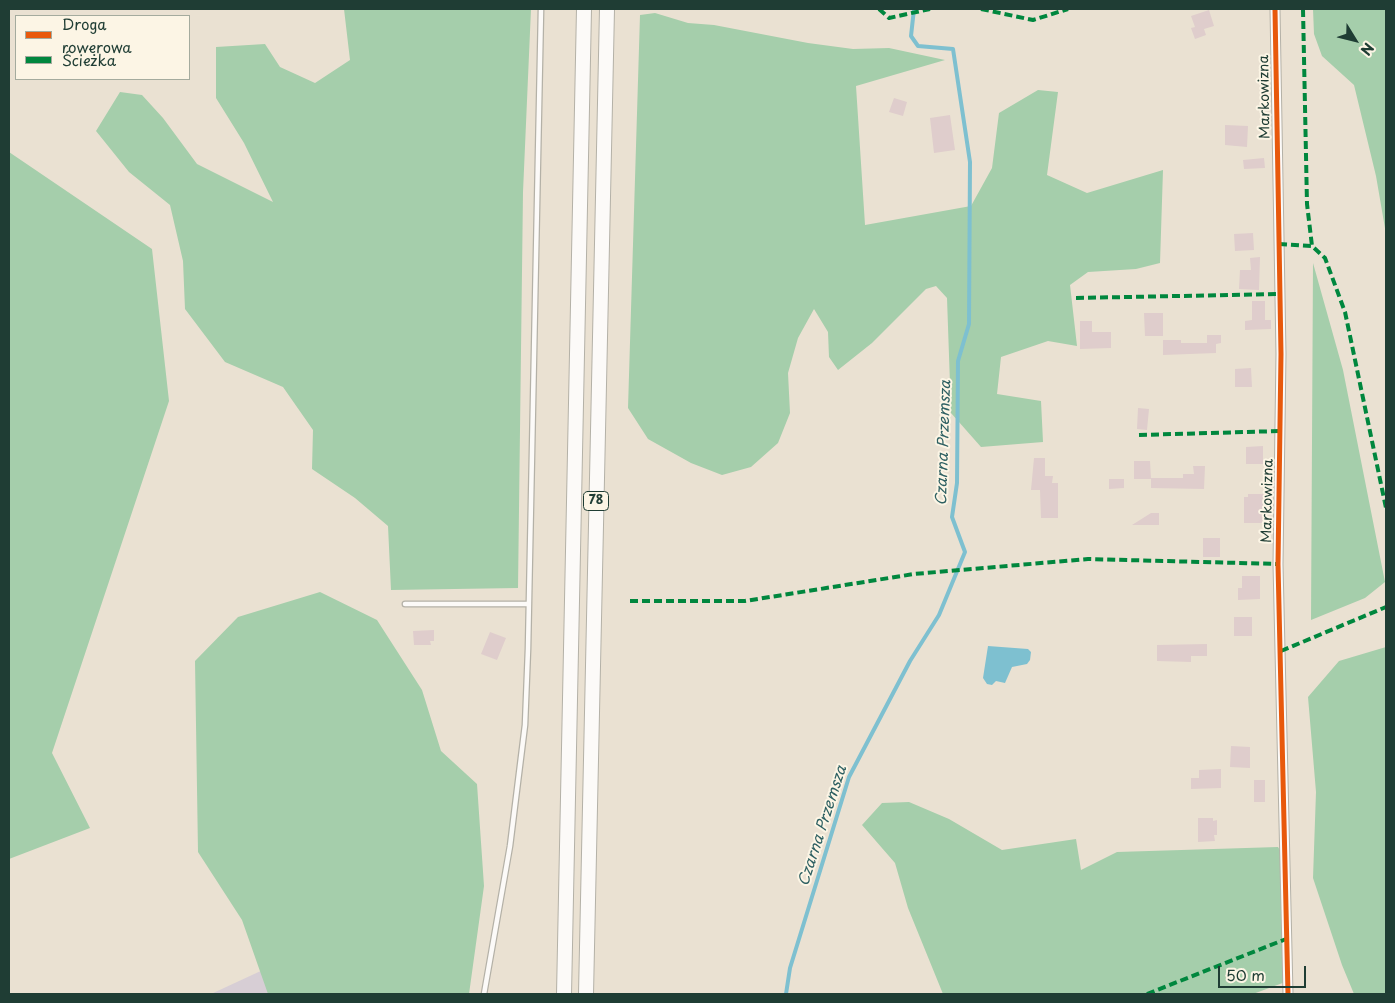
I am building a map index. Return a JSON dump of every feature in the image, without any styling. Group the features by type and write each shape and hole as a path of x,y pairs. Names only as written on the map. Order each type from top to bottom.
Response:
{"main road":[{"name":"78","path":"564,994 584,9"},
{"name":"78","path":"586,994 607,9"}],"street":[{"name":"Markowizna","path":"1274,9 1281,354 1278,564 1288,994"}],"lane":[{"path":"484,994 510,846 525,725 541,9"},
{"path":"405,604 529,604"}],"shaded area":[{"path":"265,969 274,994 211,994"}],"green space":[{"path":"344,9 531,9 523,192 518,588 391,590 388,526 355,498 312,469 313,430 283,387 225,362 185,309 183,261 170,205 129,172 96,131 120,92 142,95 163,118 197,164 273,202 244,143 216,98 216,47 265,44 280,67 315,83 350,60"},
{"path":"1313,9 1386,9 1386,234 1376,176 1354,85 1322,56 1314,34"},
{"path":"655,13 688,23 714,25 808,43 853,49 889,48 945,60 856,86 865,225 971,206 992,168 999,113 1038,90 1058,92 1047,175 1087,193 1163,170 1160,263 1136,269 1088,272 1070,285 1077,346 1048,341 1001,357 997,394 1041,401 1043,442 981,447 951,413 947,298 936,286 926,289 872,343 838,370 829,357 828,332 814,309 798,338 788,373 790,413 778,443 751,467 722,475 691,463 648,439 628,408 640,15"},
{"path":"9,152 152,249 169,401 52,753 90,828 9,859"},
{"path":"1313,263 1343,370 1385,582 1365,598 1311,620"},
{"path":"320,592 377,620 422,690 441,751 477,784 484,886 469,994 268,994 242,920 198,852 195,661 238,617"},
{"path":"1386,647 1386,994 1354,994 1342,965 1313,878 1316,792 1308,697 1339,661"},
{"path":"909,802 949,819 1002,850 1076,839 1081,870 1117,852 1278,847 1283,855 1288,981 1253,994 943,994 908,908 895,863 862,825 882,803"}],"water":[{"path":"988,646 1028,649 1031,652 1030,660 1027,664 1012,667 1005,683 996,681 992,685 987,684 983,678"}],"building":[{"path":"1209,10 1214,26 1204,29 1206,35 1195,39 1191,28 1195,27 1191,16"},
{"path":"894,98 907,102 903,116 889,112"},
{"path":"950,115 955,150 934,153 930,118"},
{"path":"1225,125 1248,126 1247,147 1225,145"},
{"path":"1264,158 1265,168 1244,169 1243,160"},
{"path":"1253,233 1254,250 1235,251 1234,234"},
{"path":"1260,257 1259,290 1239,289 1240,270 1251,270 1250,258"},
{"path":"1252,301 1265,301 1265,320 1271,320 1271,329 1245,330 1245,321 1252,320"},
{"path":"1144,313 1163,313 1163,336 1145,336"},
{"path":"1080,321 1092,321 1092,332 1111,332 1111,348 1080,349"},
{"path":"1207,335 1221,335 1221,343 1216,344 1216,353 1163,355 1163,340 1181,340 1181,343 1207,343"},
{"path":"1251,368 1252,387 1235,387 1235,369"},
{"path":"1138,408 1149,409 1147,430 1137,429"},
{"path":"1263,446 1263,464 1246,464 1246,447"},
{"path":"1034,458 1045,458 1045,476 1053,476 1052,483 1058,483 1058,518 1041,518 1040,490 1031,490"},
{"path":"1134,461 1150,461 1151,479 1134,479"},
{"path":"1193,466 1205,466 1204,489 1151,488 1151,478 1183,478 1183,474 1194,474"},
{"path":"1109,479 1124,479 1124,488 1109,489"},
{"path":"1248,494 1264,494 1264,523 1244,523 1244,497 1248,497"},
{"path":"1151,513 1159,513 1159,525 1132,525"},
{"path":"1203,538 1220,538 1220,557 1203,557"},
{"path":"1242,576 1260,576 1260,599 1238,600 1238,588 1242,588"},
{"path":"1234,617 1252,617 1252,636 1234,636"},
{"path":"434,630 434,641 430,641 431,645 414,645 413,631"},
{"path":"490,632 506,638 497,660 481,654"},
{"path":"1207,644 1207,656 1191,656 1191,662 1157,661 1157,645"},
{"path":"1231,746 1250,747 1250,768 1230,767"},
{"path":"1221,769 1221,788 1191,789 1191,778 1199,778 1199,770"},
{"path":"1254,780 1265,780 1265,802 1254,802"},
{"path":"1198,818 1213,818 1213,821 1217,820 1217,835 1214,835 1215,841 1198,842"}],"waterway":[{"name":"Czarna Przemsza","path":"786,994 790,968 849,777 910,661 939,615 965,552 952,517 957,483 958,361 969,324 970,162 953,49 918,46 911,36 914,9"}],"marked path":[{"path":"879,9 889,18 930,9"},
{"path":"981,9 1033,20 1068,9"},
{"path":"1303,9 1307,204 1312,246"},
{"path":"1279,244 1312,246 1325,258 1345,312 1386,508"},
{"path":"1076,298 1280,294"},
{"path":"1139,435 1281,431"},
{"path":"630,601 745,601 914,574 1088,559 1278,564"},
{"path":"1281,651 1386,607"},
{"path":"1147,994 1286,939"}],"cycle path":[{"path":"1275,9 1281,354 1278,564 1288,994"}]}
